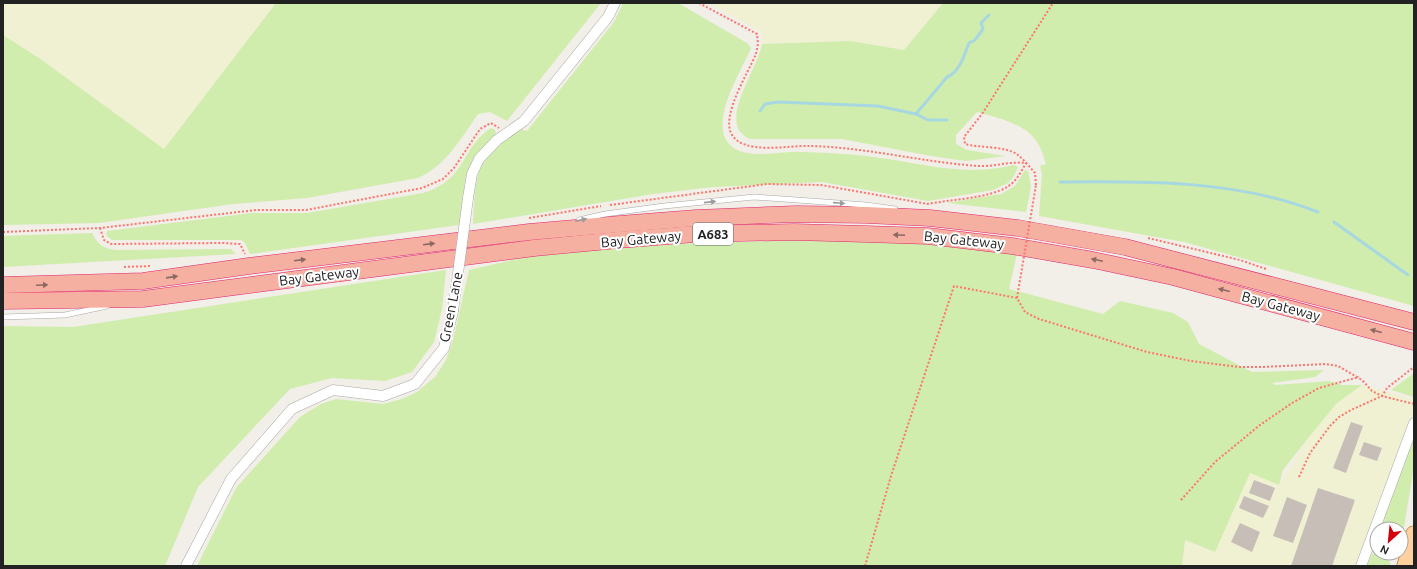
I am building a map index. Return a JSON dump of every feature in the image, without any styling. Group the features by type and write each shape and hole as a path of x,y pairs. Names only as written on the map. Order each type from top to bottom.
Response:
{"highway":[{"name":"Bay Gateway","path":"3,285 143,281 249,266 529,232 696,218 796,214 930,218 1018,228 1125,247 1165,256 1414,322"},
{"name":"Bay Gateway","path":"3,301 143,299 534,248 695,234 787,232 920,235 1042,250 1133,268 1223,290 1414,342"}],"street":[{"name":"Green Lane","path":"186,566 231,479 292,409 333,390 383,396 414,384 444,348 453,311 472,174 479,159 497,140 524,121 608,17 615,3"},
{"path":"1381,521 1414,423"},
{"path":"1361,566 1369,551"}],"lane":[{"path":"3,317 64,315 143,299"}],"path":[{"path":"699,3 749,28 757,34 758,44 756,54 730,111 729,123 731,134 740,143 754,147 837,147 932,162 980,166 1014,162 1026,163"},
{"path":"1053,3 982,114 964,137 965,144 978,148 1005,149 1017,154 1035,173 1036,185 1017,298 1025,312 1039,319 1172,358 1240,367 1263,368 1326,364 1338,366 1359,377 1372,391 1382,396 1414,404"},
{"path":"3,232 100,228 256,210 306,210 422,188 443,179 454,168 480,129 491,123 507,132"},
{"path":"927,204 996,192 1007,187 1017,178 1026,163"},
{"path":"100,228 104,240 111,244 240,244 247,257 240,258"},
{"path":"121,268 151,266"},
{"path":"865,566 891,476 954,286 1017,298"},
{"path":"1299,477 1310,453 1330,426 1339,417 1382,396 1388,388 1414,367"},
{"path":"1182,500 1215,462 1273,416 1308,394 1332,384 1359,377"}],"green space":[{"path":"3,3 276,3 164,149 39,58 3,35"},
{"path":"276,3 601,3 507,121 490,112 478,114 459,142 445,159 428,173 418,178 307,198 233,204 99,223 3,225 3,35 39,58 164,149"},
{"path":"623,3 678,3 747,43 751,48 729,96 723,123 724,134 729,144 742,152 758,154 791,152 827,153 888,159 935,167 966,170 981,170 1014,165 1018,167 1014,176 1008,183 993,190 928,201 822,182 713,187 653,194 473,224 477,179 480,169 486,159 494,149 520,129 527,131 614,22"},
{"path":"708,3 943,3 904,50 850,41 762,44 763,36 758,30"},
{"path":"943,3 1414,3 1414,306 1184,242 1039,216 1042,174 1040,166 1046,164 1038,144 1023,128 1000,118 977,112 956,135 956,144 967,150 1005,156 966,161 842,139 749,139 739,130 736,119 737,109 762,44 850,41 904,50"},
{"path":"491,128 495,130 496,134 478,153 466,175 459,225 250,254 245,243 241,240 112,240 106,235 107,231 252,213 307,213 423,193 438,187 448,180 456,172 481,136"},
{"path":"1025,170 1028,171 1031,187 1026,212 947,203 1001,194 1015,186"},
{"path":"92,233 101,245 116,250 231,249 236,254 3,267 3,236"},
{"path":"806,240 950,244 1017,253 1009,289 1103,314 1120,301 1173,313 1188,322 1199,344 1252,372 1324,370 1315,377 1272,383 1276,385 1329,381 1342,385 1362,385 1337,403 1283,470 1279,485 1250,473 1215,552 1185,540 1182,566 197,566 236,488 300,417 321,404 336,399 383,404 402,399 417,392 435,377 446,360 453,340 469,270 521,258 576,250 639,245"},
{"path":"446,270 442,309 434,342 412,372 385,381 332,378 290,389 198,487 165,566 3,566 3,326 73,327"},
{"path":"1414,373 1414,397 1391,390"},
{"path":"1362,385 1414,399 1414,412 1374,521 1369,521 1369,534 1357,566 1182,566 1184,540 1215,552 1250,472 1279,485 1309,437 1337,403"},
{"path":"1414,432 1414,466 1405,521 1380,521"},
{"path":"1369,561 1390,562 1390,566 1367,566"}],"building":[{"path":"1351,422 1363,426 1346,473 1333,468"},
{"path":"1364,442 1382,448 1377,461 1359,455"},
{"path":"1254,480 1275,488 1270,501 1249,493"},
{"path":"1318,488 1355,500 1332,566 1291,566"},
{"path":"1244,496 1269,506 1263,518 1239,508"},
{"path":"1287,497 1307,505 1293,543 1273,536"},
{"path":"1240,523 1260,532 1252,552 1231,542"}],"waterway":[{"path":"760,111 765,104 778,102 878,106 916,114 947,77 951,75 958,67 969,43 975,40 983,29 981,23 989,15"},
{"path":"916,114 928,120 947,120"},
{"path":"1060,182 1158,183 1223,188 1287,201 1318,212"},
{"path":"1334,222 1408,275"}]}
